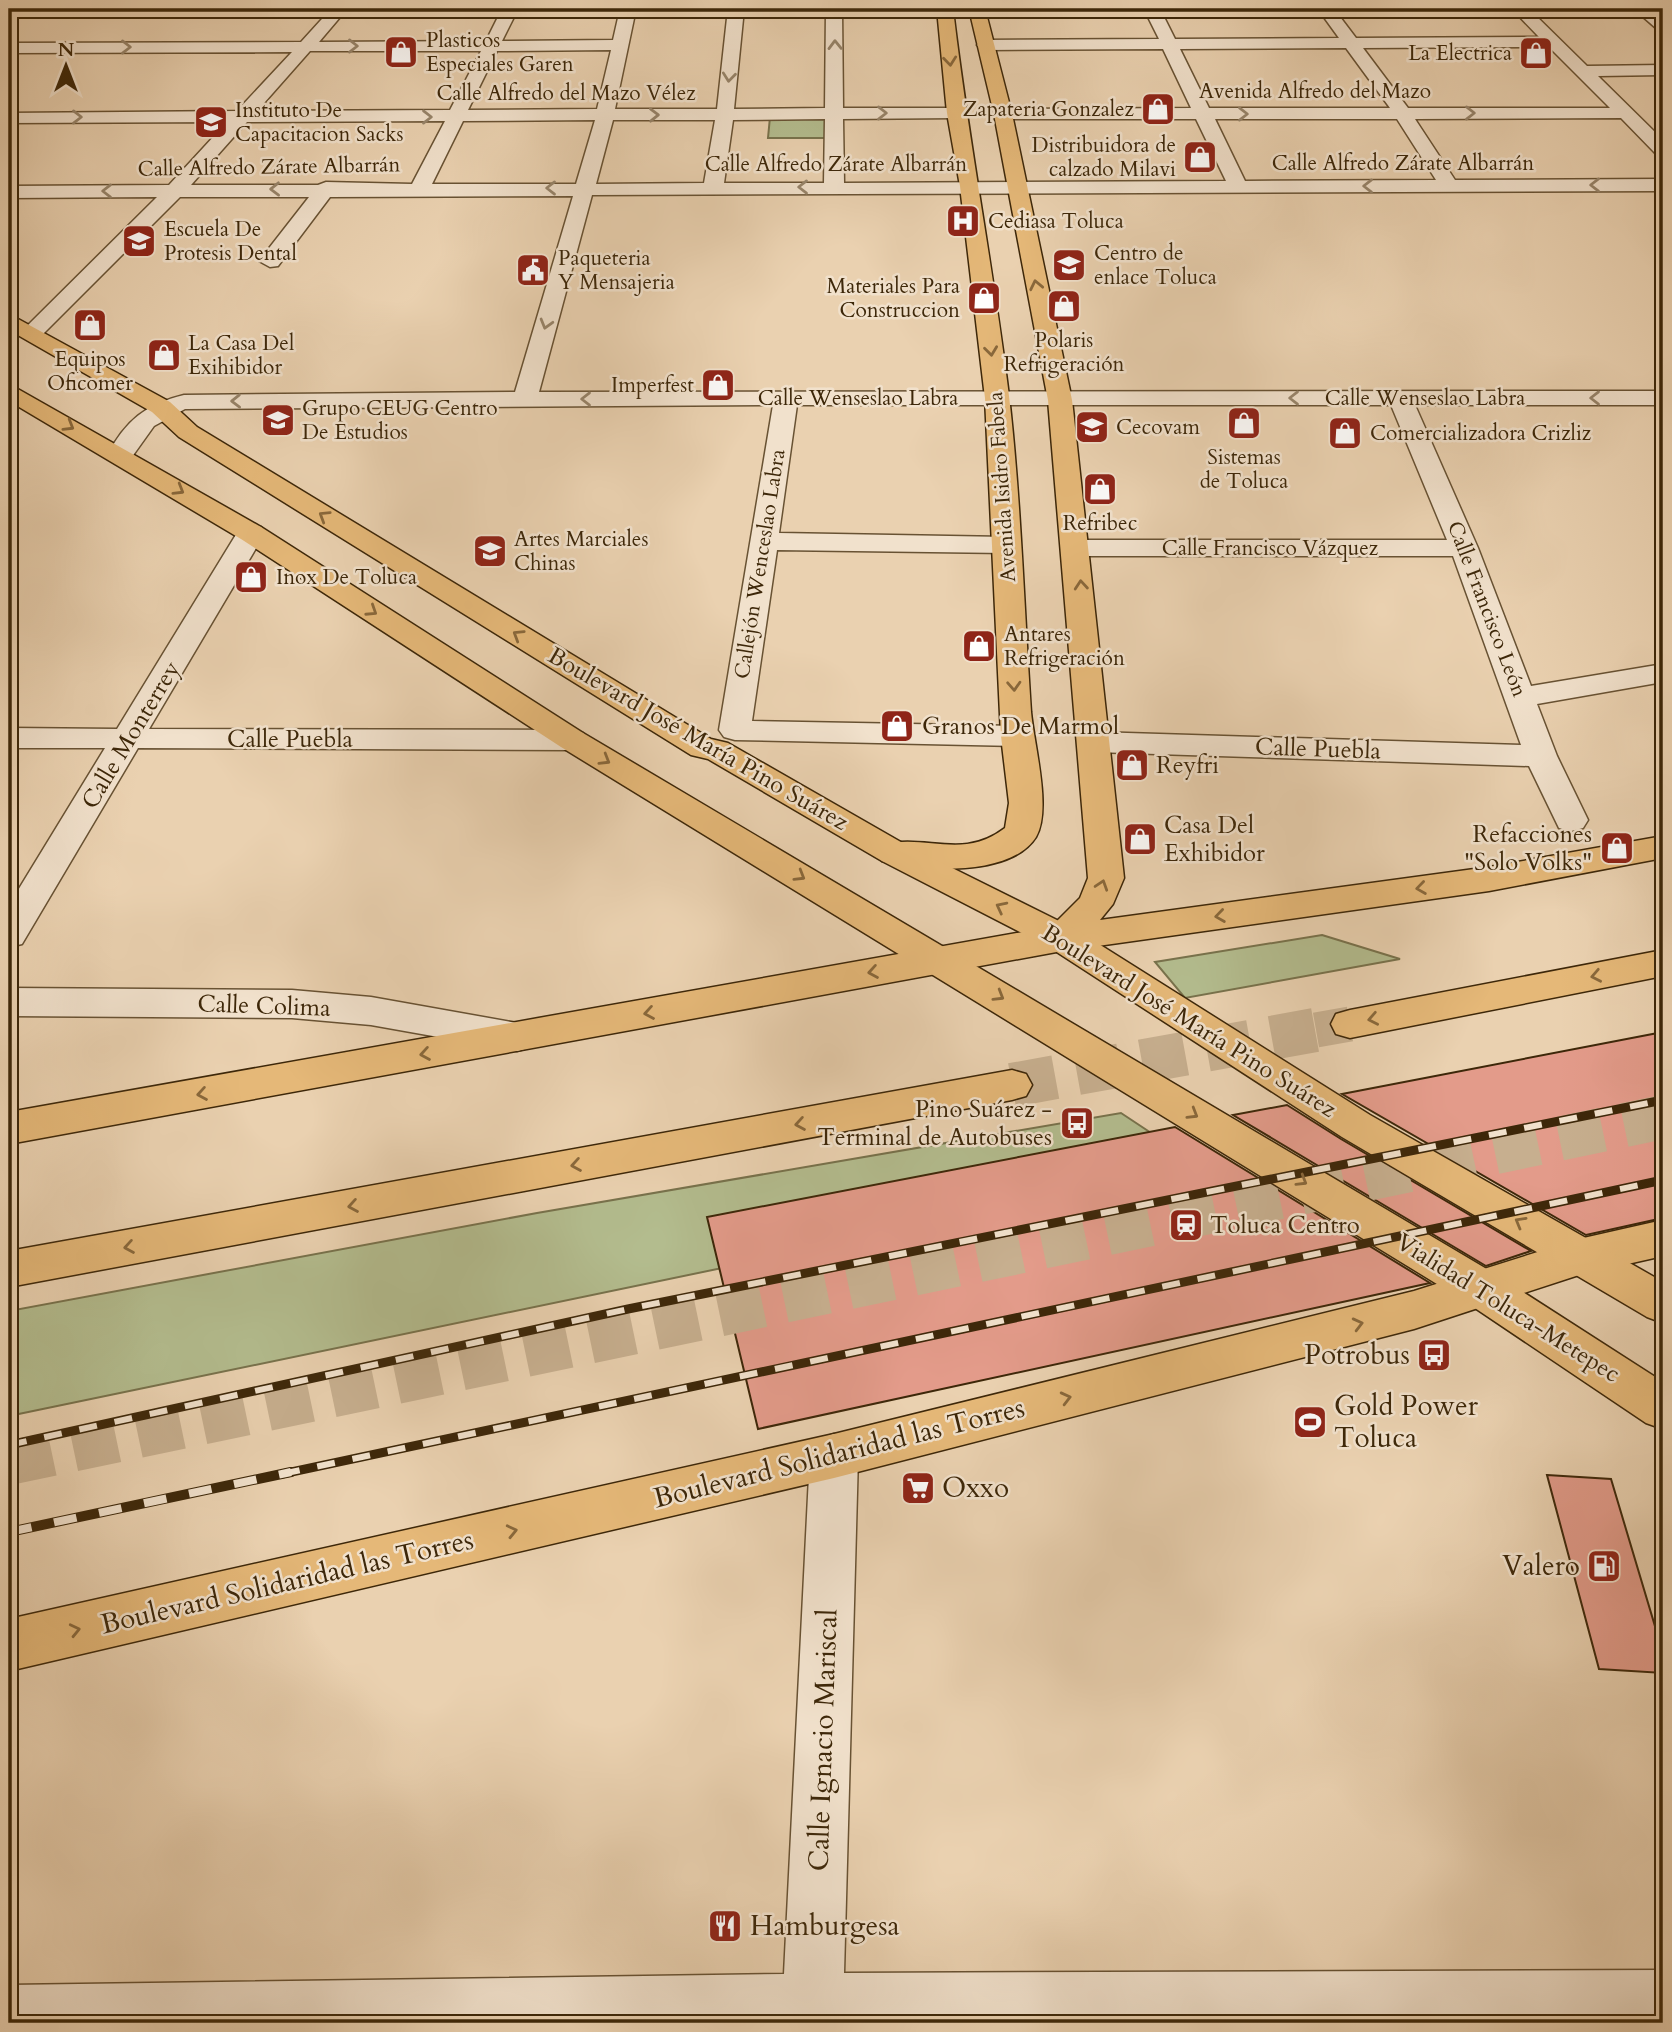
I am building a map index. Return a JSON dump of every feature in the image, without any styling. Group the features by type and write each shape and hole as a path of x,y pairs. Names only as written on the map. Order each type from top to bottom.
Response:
{"main road":[{"name":"Avenida Isidro Fabela","path":"894,853 971,857 995,851 1010,843 1020,833 1026,803 1017,736 997,398 970,186 956,113 945,9"},
{"path":"977,9 1003,114 1015,186 1060,400 1095,742 1106,878 1095,904 1062,937"},
{"name":"Boulevard José María Pino Suárez","path":"9,321 161,407 188,432 702,748 717,750 894,853 1062,937 1356,1126 1579,1257"},
{"path":"12,394 251,533 572,740 940,960"},
{"path":"9,1128 1062,937 1489,878 1663,847"},
{"name":"Vialidad Toluca-Metepec","path":"940,960 1479,1287 1663,1408"},
{"path":"1350,1024 1663,964"},
{"path":"9,1269 1012,1086"},
{"name":"Boulevard Solidaridad las Torres","path":"9,1645 834,1456 1414,1310 1579,1257 1663,1238"},
{"path":"1579,1257 1663,1304"}],"street":[{"path":"31,333 175,191 339,9"},
{"path":"420,188 510,9"},
{"path":"525,399 605,116 628,9"},
{"path":"713,188 725,114 736,9"},
{"path":"834,9 837,113 834,187"},
{"path":"1152,9 1238,186"},
{"path":"1326,9 1403,114 1449,185"},
{"path":"1520,9 1663,149"},
{"path":"985,46 1554,42"},
{"path":"9,48 619,45"},
{"path":"1584,71 1663,70"},
{"name":"Calle Alfredo del Mazo Vélez","path":"9,118 956,113"},
{"name":"Avenida Alfredo del Mazo","path":"1003,114 1626,113"},
{"name":"Calle Alfredo Zárate Albarrán","path":"9,192 326,188 1663,184"},
{"path":"270,261 326,188"},
{"name":"Callejón Wenceslao Labra","path":"786,398 735,730 1017,736"},
{"name":"Calle Francisco León","path":"1401,398 1464,548 1522,697 1541,756 1571,820"},
{"name":"Calle Wenseslao Labra","path":"161,407 184,402 525,399 1663,398"},
{"path":"120,457 139,426 161,407"},
{"name":"Calle Monterrey","path":"9,935 251,533"},
{"path":"763,541 1006,545"},
{"name":"Calle Francisco Vázquez","path":"1077,548 1464,548"},
{"path":"1522,697 1663,673"},
{"name":"Calle Puebla","path":"9,738 572,740"},
{"name":"Calle Puebla","path":"1095,742 1541,756"},
{"name":"Calle Colima","path":"9,1002 292,1004 371,1011 517,1037"},
{"name":"Calle Ignacio Mariscal","path":"812,2014 834,1456"},
{"path":"9,2016 812,2014 1663,2000"}],"green space":[{"path":"770,117 827,117 825,138 768,138"},
{"path":"1322,935 1400,959 1185,998 1155,962"},
{"path":"1121,1113 1204,1168 9,1416 9,1311 537,1213"}],"building":[{"path":"1663,1032 1663,1218 1586,1235 1342,1094"},
{"path":"1287,1105 1531,1251 1486,1266 1233,1115"},
{"name":"Toluca Centro","path":"1175,1127 1430,1283 758,1429 707,1217"},
{"name":"Valero","path":"1547,1475 1611,1479 1663,1653 1663,1673 1599,1669"}],"tunnel":[{"path":"1316,1030 1350,1024"},
{"path":"1012,1085 1326,1028"},
{"path":"9,1463 1663,1117"}],"railway":[{"path":"9,1445 628,1309 1663,1100"},
{"path":"282,1474 1663,1180"},
{"path":"9,1532 291,1472"}],"place":[{"name":"Plasticos Especiales Garen","path":"401,52"},
{"name":"La Electrica","path":"1536,53"},
{"name":"Zapateria Gonzalez","path":"1158,109"},
{"name":"Instituto De Capacitacion Sacks","path":"211,122"},
{"name":"Distribuidora de calzado Milavi","path":"1200,157"},
{"name":"Cediasa Toluca","path":"963,221"},
{"name":"Escuela De Protesis Dental","path":"139,241"},
{"name":"Centro de enlace Toluca","path":"1069,265"},
{"name":"Paqueteria Y Mensajeria","path":"533,270"},
{"name":"Materiales Para Construccion","path":"984,298"},
{"name":"Polaris Refrigeración","path":"1064,306"},
{"name":"Equipos Oficomer","path":"90,325"},
{"name":"La Casa Del Exihibidor","path":"164,355"},
{"name":"Imperfest","path":"718,385"},
{"name":"Grupo CEUG Centro De Estudios","path":"278,420"},
{"name":"Sistemas de Toluca","path":"1244,423"},
{"name":"Cecovam","path":"1092,427"},
{"name":"Comercializadora Crizliz","path":"1345,433"},
{"name":"Refribec","path":"1100,489"},
{"name":"Artes Marciales Chinas","path":"490,551"},
{"name":"Inox De Toluca","path":"251,577"},
{"name":"Antares Refrigeración","path":"979,646"},
{"name":"Granos De Marmol","path":"897,726"},
{"name":"Reyfri","path":"1132,765"},
{"name":"Casa Del Exhibidor","path":"1140,839"},
{"name":"Refacciones \"Solo Volks\"","path":"1617,848"},
{"name":"Pino Suárez - Terminal de Autobuses","path":"1077,1123"},
{"name":"Toluca Centro","path":"1186,1225"},
{"name":"Potrobus","path":"1434,1355"},
{"name":"Gold Power Toluca","path":"1310,1422"},
{"name":"Oxxo","path":"918,1488"},
{"name":"Valero","path":"1604,1566"},
{"name":"Hamburgesa","path":"725,1926"}]}
